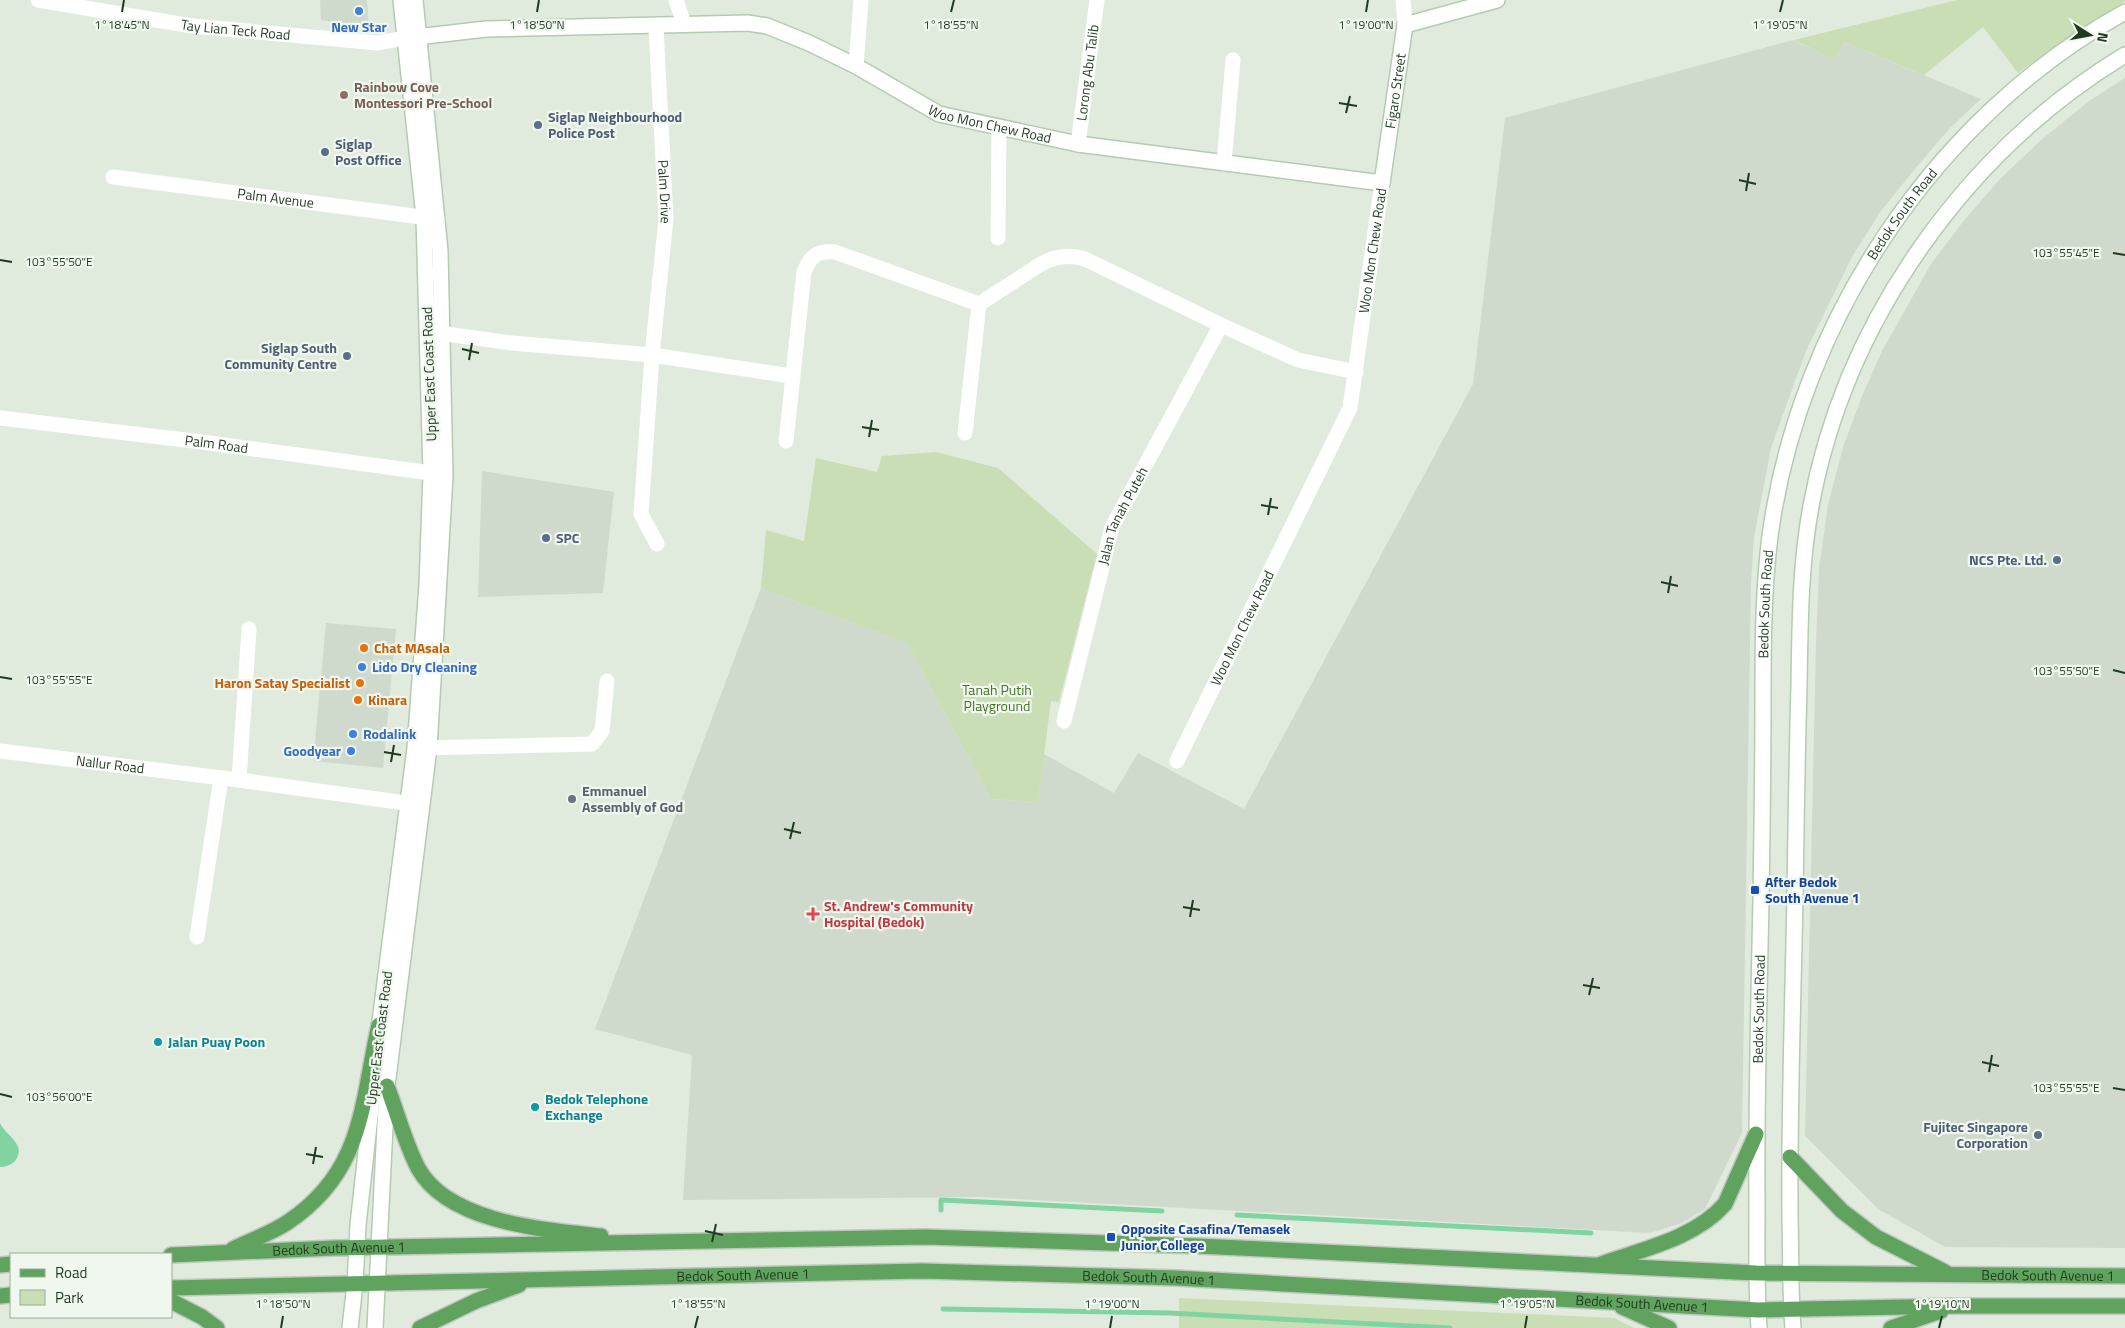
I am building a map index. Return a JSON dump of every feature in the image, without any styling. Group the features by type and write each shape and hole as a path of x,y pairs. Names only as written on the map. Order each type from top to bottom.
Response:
{"main road":[{"path":"227,1252 288,1223 330,1185 346,1160 364,1109 379,1024"},
{"path":"387,1086 418,1168 439,1191 464,1209 530,1228 660,1243"},
{"path":"1592,1267 1686,1234 1717,1213 1725,1204 1756,1134"},
{"path":"1790,1156 1842,1211 1876,1237 1948,1274"},
{"name":"Bedok South Avenue 1","path":"172,1254 356,1248 926,1237 1198,1246 1592,1267 1756,1273 2125,1276"},
{"name":"Bedok South Avenue 1","path":"172,1288 931,1271 1176,1278 1758,1310 1957,1306 2125,1306"},
{"path":"420,1328 476,1301 530,1281"},
{"path":"172,1302 202,1317 216,1328"},
{"path":"1614,1303 1669,1328"},
{"path":"1892,1328 1957,1306"}],"street":[{"name":"Tay Lian Teck Road","path":"38,0 192,26 378,43 411,37"},
{"name":"Upper East Coast Road","path":"401,0 411,37 431,218 434,333 432,473 422,748"},
{"name":"Upper East Coast Road","path":"411,37 415,0"},
{"path":"676,0 684,24"},
{"path":"856,66 861,0"},
{"name":"Lorong Abu Talib","path":"1078,144 1097,0"},
{"name":"Figaro Street","path":"1382,182 1405,25 1403,0"},
{"path":"1405,25 1497,0"},
{"name":"Bedok South Road","path":"1760,1328 1756,1273 1756,1134 1766,584 1776,496 1786,452 1820,357 1865,267 1894,222 1961,142 2004,99 2060,54 2125,12"},
{"name":"Woo Mon Chew Road","path":"411,37 486,29 656,27 684,24 748,23 767,26 810,43 856,66 939,114 1078,144 1382,182 1350,408 1177,761"},
{"name":"Palm Drive","path":"656,27 666,219 652,356 641,514 657,544"},
{"path":"1793,1328 1790,1156 1802,587 1811,504 1834,418 1850,375 1892,290 1918,251 1953,206 1989,165 2031,124 2082,83 2125,55"},
{"path":"1224,163 1233,60"},
{"path":"998,238 999,128"},
{"name":"Palm Avenue","path":"113,177 431,218"},
{"path":"786,441 791,376 804,272 808,261 815,254 824,250 835,252 980,304"},
{"path":"980,304 1052,258 1076,256 1221,326 1298,360 1356,372"},
{"path":"965,433 980,304"},
{"name":"Jalan Tanah Puteh","path":"1064,721 1112,527 1221,326"},
{"name":"Upper East Coast Road","path":"375,1328 387,1086 397,949 422,748 445,476 434,333"},
{"path":"434,333 512,343 652,356 791,376"},
{"name":"Palm Road","path":"0,418 202,442 432,473"},
{"path":"239,780 249,629"},
{"path":"422,748 592,744 602,731 607,681"},
{"name":"Nallur Road","path":"0,751 239,780 415,804"},
{"path":"197,937 221,778"},
{"name":"Upper East Coast Road","path":"350,1328 355,1284 356,1248 379,1024 397,949"}],"shaded area":[{"path":"320,0 367,0 369,28 321,20"},
{"path":"1793,40 1835,60 1844,42 1981,99 1950,128 1914,170 1881,211 1852,257 1806,351 1771,448 1754,537 1751,583 1742,1133 1705,1209 1682,1223 1650,1233 980,1197 683,1200 692,1055 595,1029 761,588 907,643 991,799 1038,802 1044,754 1114,793 1138,753 1244,809 1473,384 1505,118"},
{"path":"2125,78 2125,1248 1945,1247 1878,1209 1805,1136 1816,641 1819,568 1828,505 1843,447 1862,396 1882,351 1931,264 1965,219 2000,179 2041,140 2089,101"},
{"path":"482,471 614,492 603,593 478,597"},
{"path":"326,623 396,629 383,768 313,761"},
{"path":"0,1123 14,1140 19,1150 15,1161 4,1167 0,1167"}],"green space":[{"path":"1957,0 2125,1 2056,45 2018,73 1983,27 1924,75 1844,42 1835,60 1794,40"},
{"name":"Tanah Putih Playground","path":"936,452 998,468 1097,554 1059,702 1051,701 1038,802 991,799 907,643 761,588 766,530 804,541 816,458 877,472 882,456"},
{"path":"1179,1298 1614,1318 1634,1328 1179,1328"}],"waterway":[{"path":"941,1210 941,1200 1162,1211"},
{"path":"1237,1215 1591,1233"},
{"path":"943,1309 1169,1313 1450,1328"}],"place":[{"name":"New Star","path":"359,11"},
{"name":"Rainbow Cove Montessori Pre-School","path":"344,95"},
{"name":"Siglap Neighbourhood Police Post","path":"538,125"},
{"name":"Siglap Post Office","path":"325,152"},
{"name":"Siglap South Community Centre","path":"347,356"},
{"name":"SPC","path":"546,538"},
{"name":"NCS Pte. Ltd.","path":"2057,560"},
{"name":"Chat MAsala","path":"364,648"},
{"name":"Lido Dry Cleaning","path":"362,667"},
{"name":"Haron Satay Specialist","path":"360,683"},
{"name":"Kinara","path":"358,700"},
{"name":"Rodalink","path":"353,734"},
{"name":"Goodyear","path":"351,751"},
{"name":"Emmanuel Assembly of God","path":"572,799"},
{"name":"After Bedok South Avenue 1","path":"1755,890"},
{"name":"St. Andrew's Community Hospital (Bedok)","path":"813,914"},
{"name":"Jalan Puay Poon","path":"158,1042"},
{"name":"Bedok Telephone Exchange","path":"535,1107"},
{"name":"Fujitec Singapore Corporation","path":"2038,1135"},
{"name":"Opposite Casafina/Temasek Junior College","path":"1111,1237"}]}
